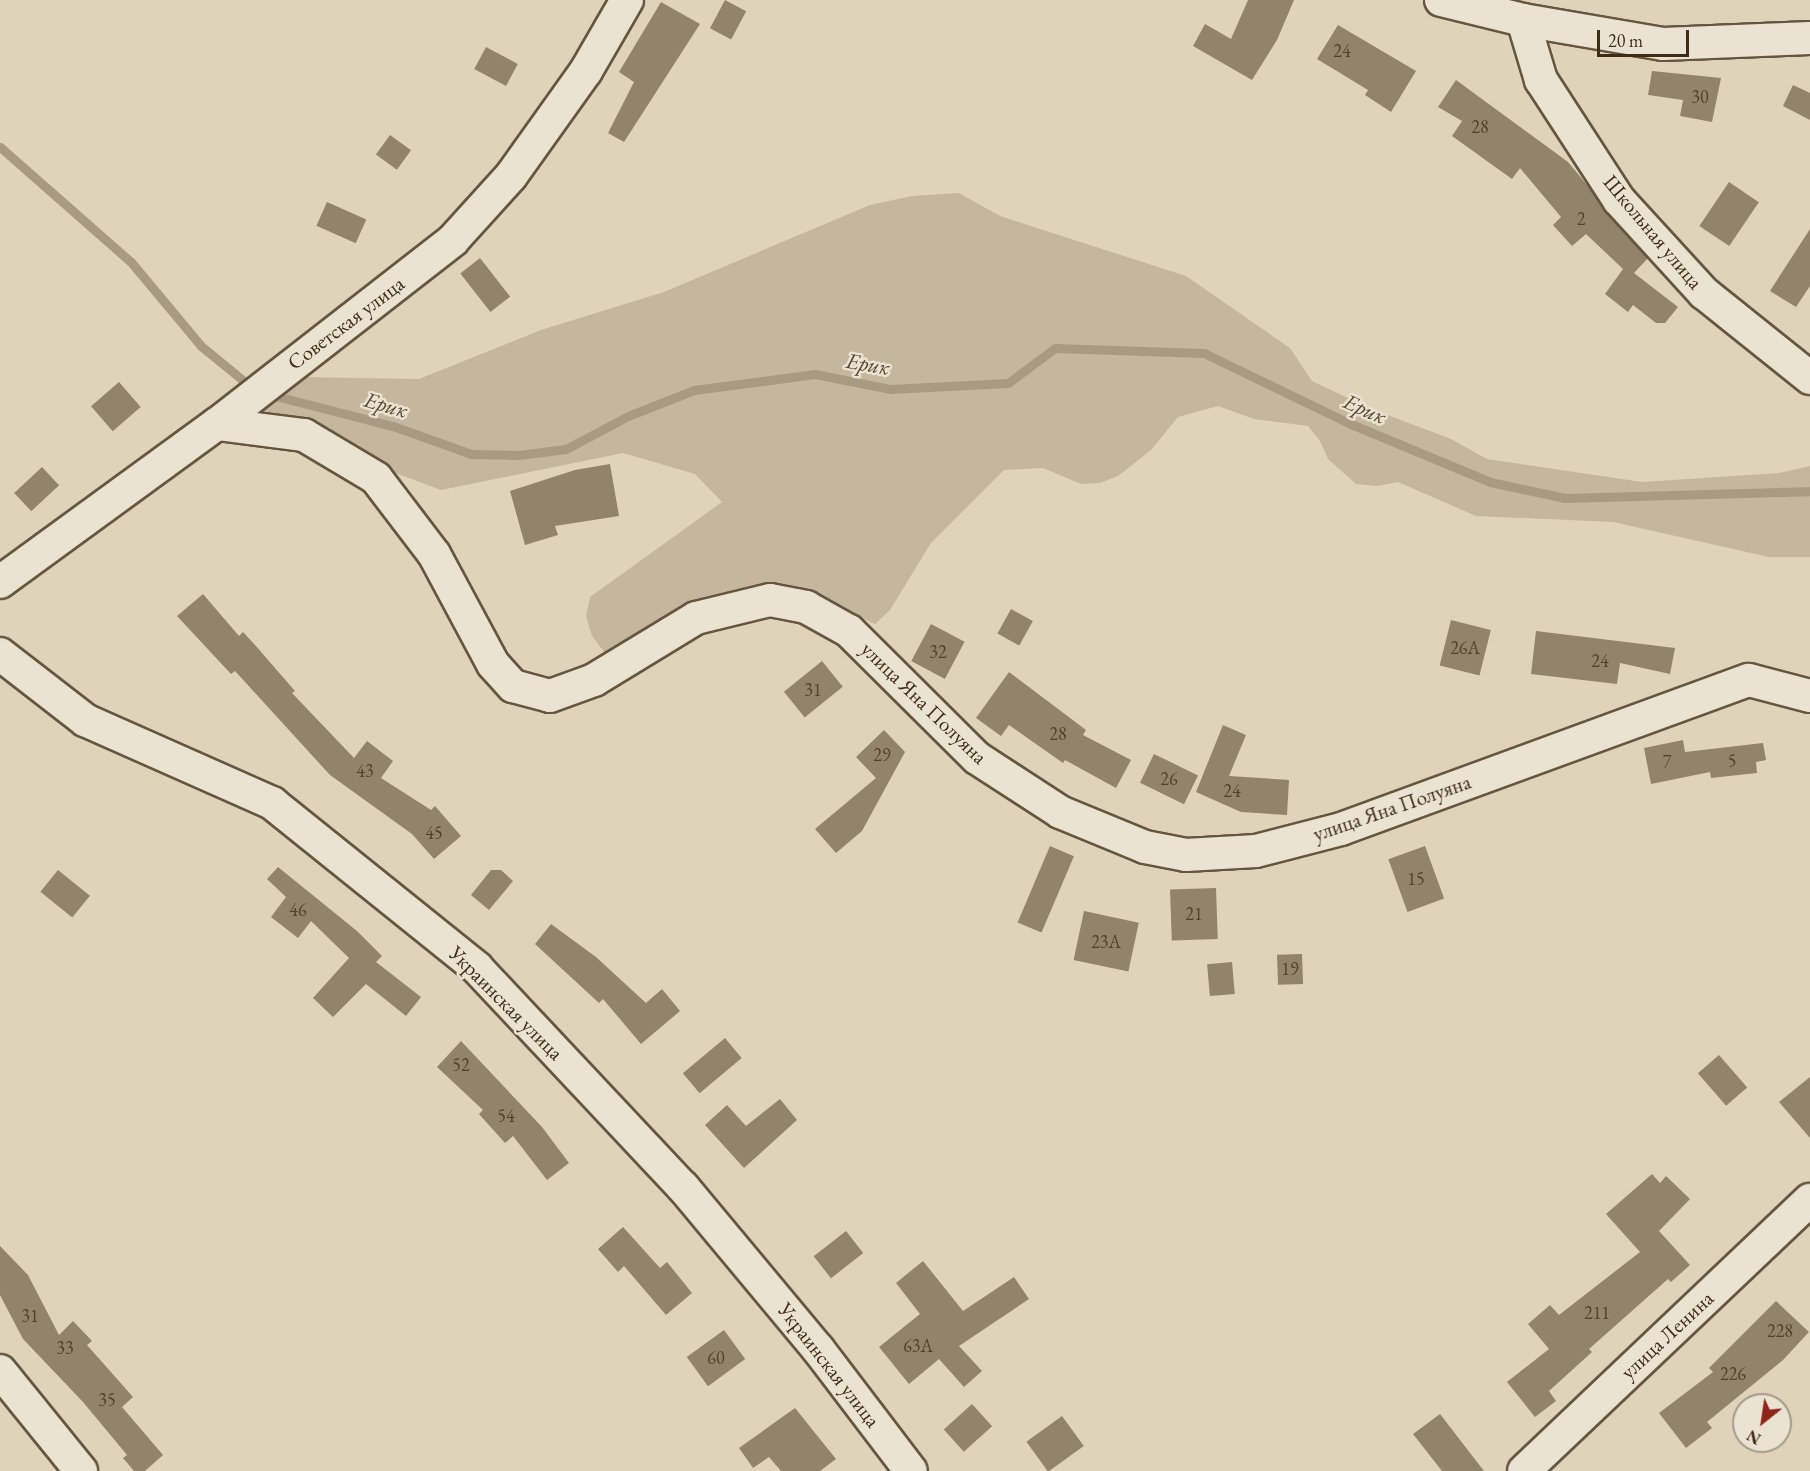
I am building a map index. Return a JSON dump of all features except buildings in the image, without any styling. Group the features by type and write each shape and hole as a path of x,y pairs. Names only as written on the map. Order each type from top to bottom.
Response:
{"street":[{"name":"Советская улица","path":"0,582 217,424 453,240 518,166 586,71 627,0"},
{"path":"1441,0 1523,20 1663,44 1810,38"},
{"name":"Школьная улица","path":"1523,20 1541,80 1619,200 1704,293 1810,378"},
{"name":"улица Яна Полуяна","path":"217,424 304,435 376,478 434,554 493,664 513,686 550,696 594,680 696,618 770,600 806,607 849,631 977,758 1060,812 1145,847 1186,855 1256,851 1341,829 1749,680 1810,696"},
{"name":"Украинская улица","path":"0,654 85,720 272,803 477,968 683,1187 818,1349 911,1471"},
{"name":"улица Ленина","path":"1524,1471 1810,1200"},
{"path":"0,1371 81,1471"}],"shaded area":[{"path":"959,193 1000,216 1186,276 1290,348 1312,381 1369,408 1451,439 1487,459 1642,482 1779,473 1810,466 1810,557 1769,557 1613,522 1476,516 1398,482 1377,486 1356,484 1328,459 1320,441 1308,426 1254,419 1218,406 1178,417 1151,450 1118,476 1100,483 1081,484 1043,468 1004,470 931,543 890,610 875,624 796,587 775,587 626,652 605,653 592,636 586,616 590,597 722,502 695,474 623,453 441,490 385,469 315,423 243,413 301,377 419,379 541,330 664,292 870,205 912,196"}],"waterway":[{"name":"Ерик","path":"0,147 131,262 201,346 255,390"},
{"name":"Ерик","path":"268,394 393,426 471,454 519,455 566,449 628,416 694,390 815,374 890,389 1008,383 1055,348 1204,353 1351,424 1490,482 1565,498 1810,491"}]}
